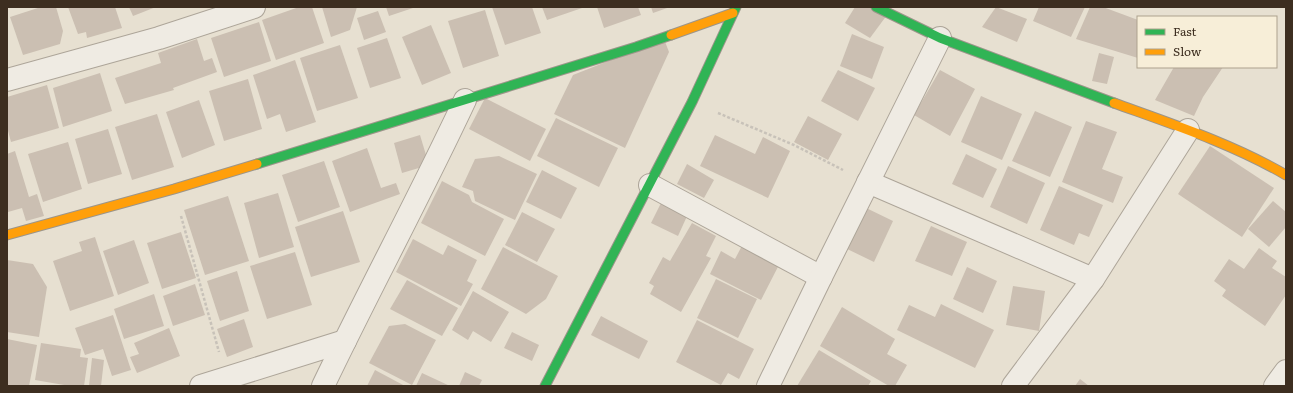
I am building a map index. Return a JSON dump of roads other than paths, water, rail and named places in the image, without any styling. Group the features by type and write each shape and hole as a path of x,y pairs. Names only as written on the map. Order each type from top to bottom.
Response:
{"street":[{"path":"7,80 159,38 254,7"},
{"path":"876,7 940,38 1188,130 1264,162 1286,175"},
{"path":"7,235 174,189 466,100 636,46 735,10"},
{"path":"545,386 692,102 735,10"},
{"path":"768,386 820,277 940,38"},
{"path":"323,386 466,100"},
{"path":"1013,386 1093,279 1188,130"},
{"path":"868,182 1093,279"},
{"path":"650,185 820,277"},
{"path":"201,386 345,341"},
{"path":"1275,386 1286,371"}]}
